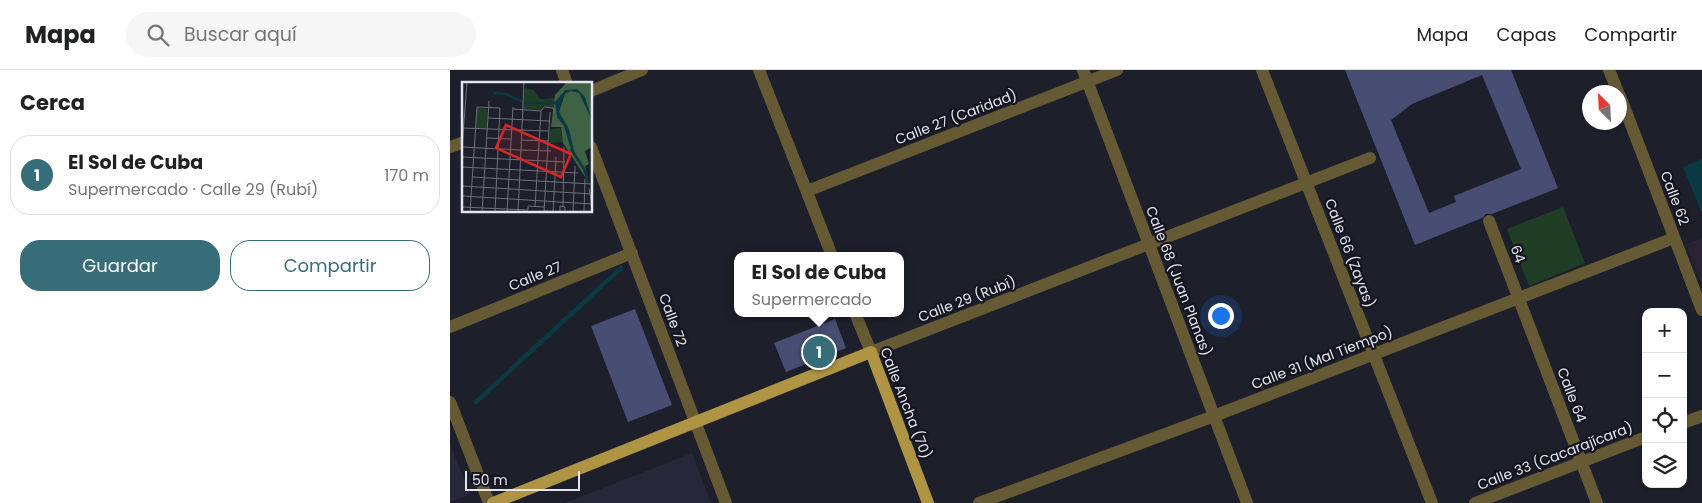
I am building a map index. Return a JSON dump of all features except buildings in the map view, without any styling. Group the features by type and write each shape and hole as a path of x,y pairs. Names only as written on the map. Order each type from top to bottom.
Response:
{"main road":[{"name":"Calle 29 (Rubí)","path":"491,503 871,352"},
{"name":"Calle Ancha (70)","path":"871,352 928,503"}],"street":[{"path":"562,70 566,82"},
{"path":"592,91 642,70"},
{"path":"759,70 830,252"},
{"name":"Calle 27 (Caridad)","path":"807,192 1085,76 1117,70"},
{"name":"Calle 66 (Zayas)","path":"1262,70 1432,503"},
{"path":"1609,70 1615,85"},
{"name":"Calle 68 (Juan Planas)","path":"1085,76 1247,503"},
{"name":"Calle 62","path":"1627,114 1702,310"},
{"path":"450,147 462,143"},
{"name":"Calle 72","path":"592,150 726,503"},
{"name":"Calle 29 (Rubí)","path":"871,352 1370,158"},
{"name":"64","path":"1489,221 1518,298"},
{"name":"Calle 31 (Mal Tiempo)","path":"980,503 1214,416 1674,238"},
{"name":"Calle 27","path":"450,327 632,252"},
{"name":"Calle 64","path":"1518,298 1597,503"},
{"name":"Calle Ancha (70)","path":"857,317 871,352"},
{"path":"450,402 491,503"},
{"path":"1687,422 1702,416"},
{"name":"Calle 33 (Cacarajícara)","path":"1475,503 1642,440"}],"shaded area":[{"path":"1702,159 1702,211 1701,211 1683,167"},
{"path":"1702,238 1702,285 1686,244"},
{"path":"450,444 470,494 450,502"},
{"path":"692,453 711,503 565,503"}],"green space":[{"path":"1563,207 1585,263 1529,286 1507,229"}],"waterway":[{"path":"476,402 621,268"}],"place":[{"name":"El Sol de Cuba","path":"819,352"}]}
